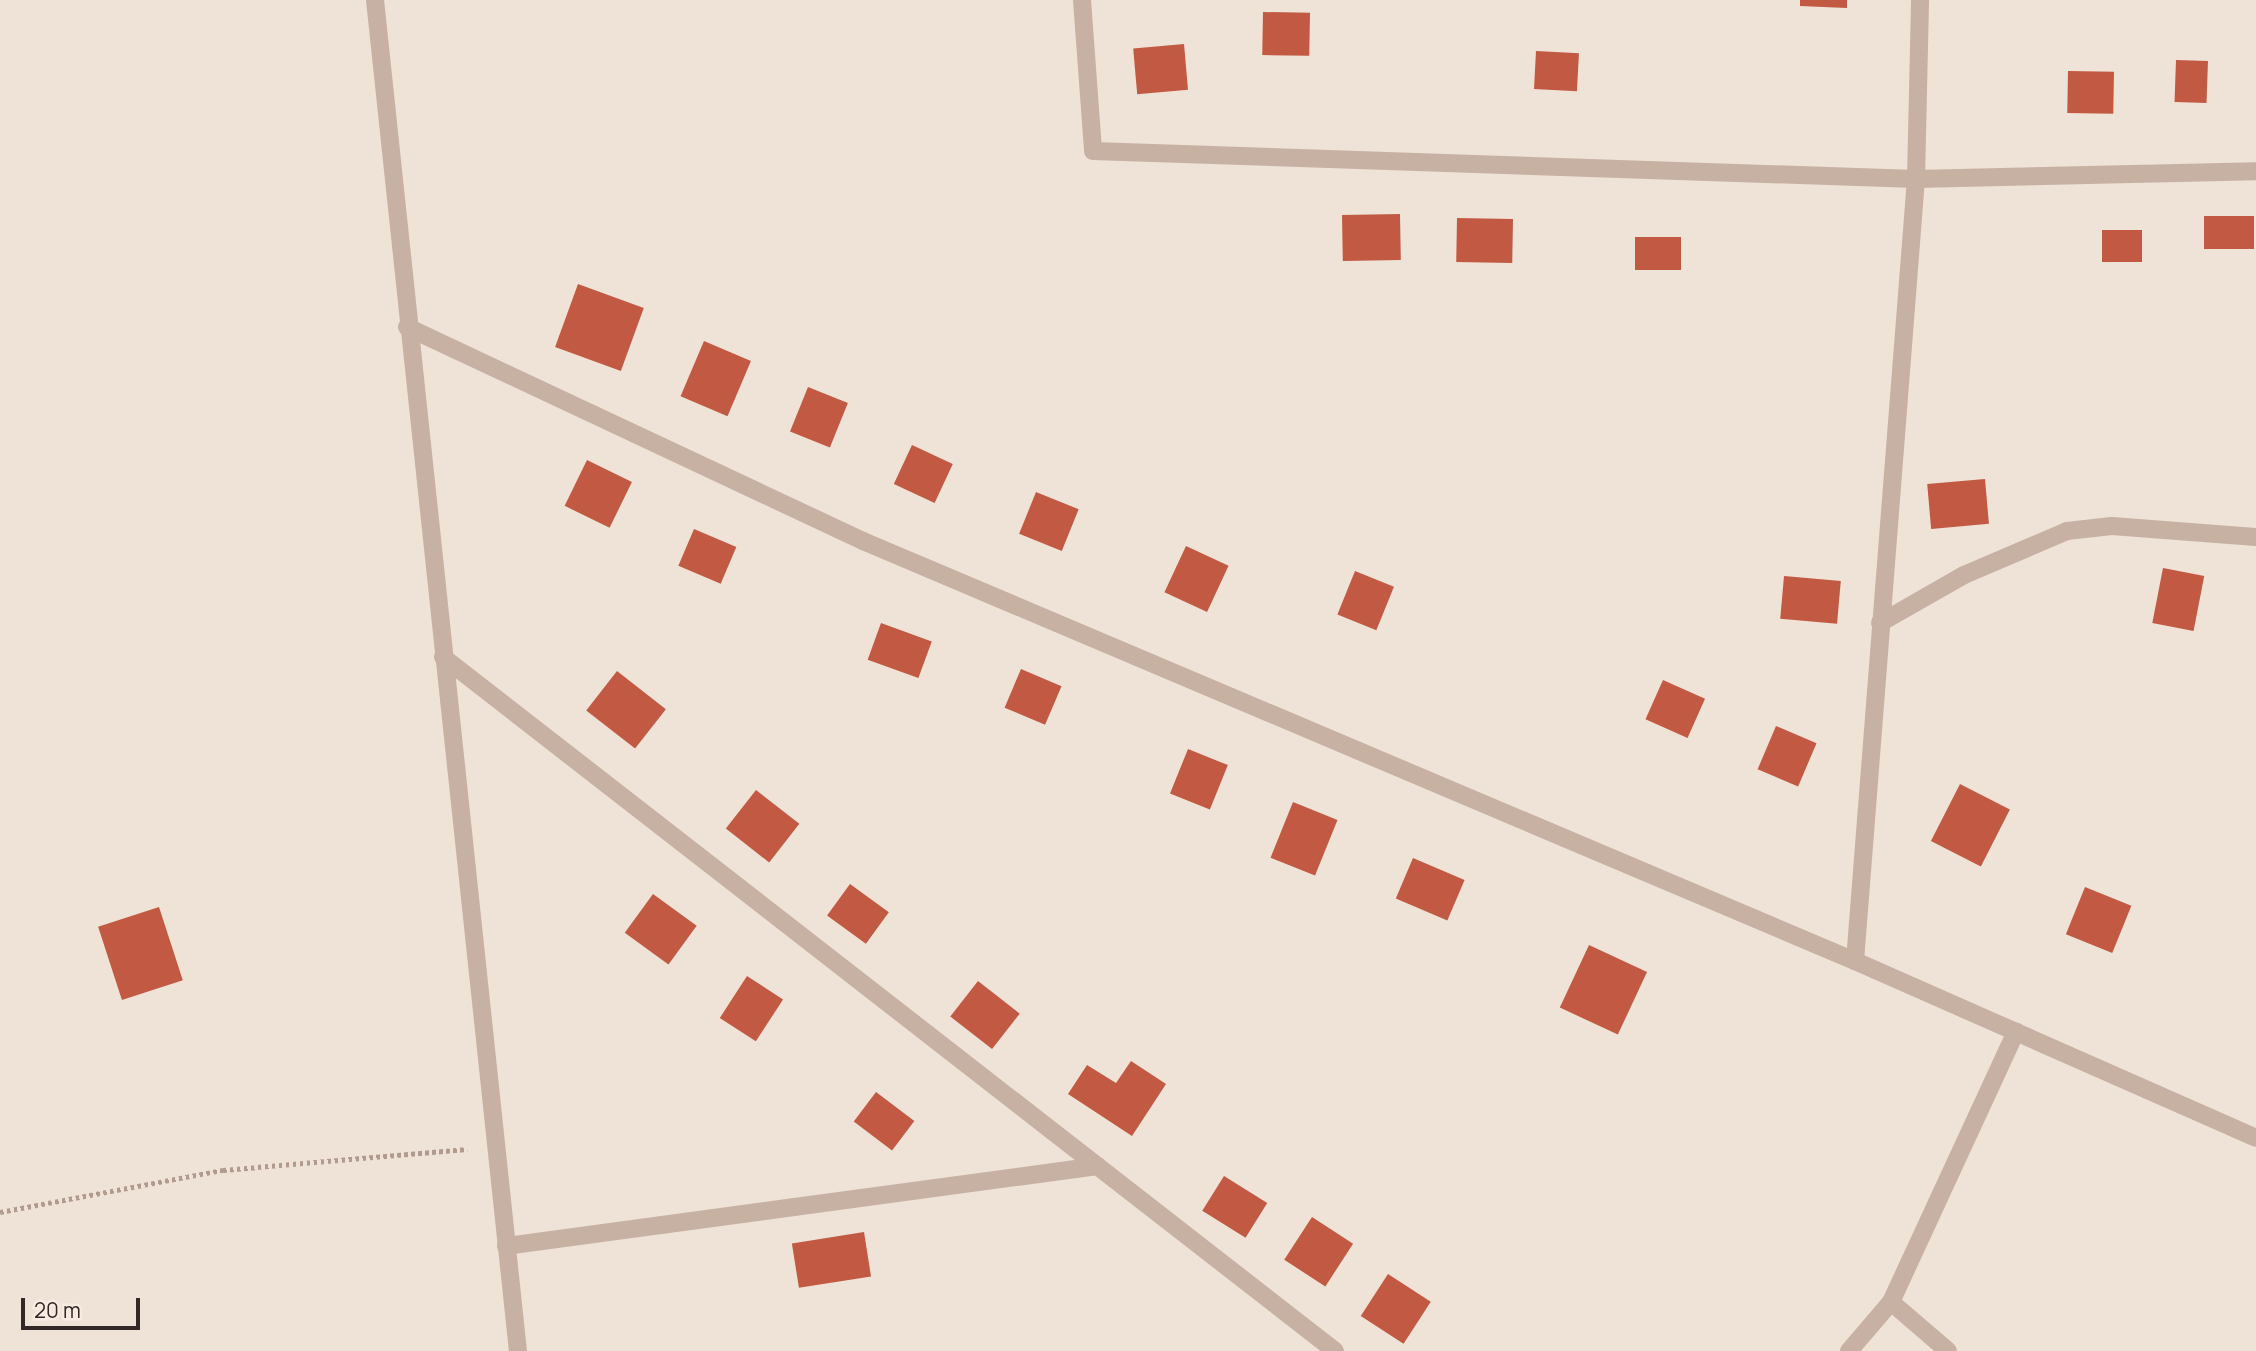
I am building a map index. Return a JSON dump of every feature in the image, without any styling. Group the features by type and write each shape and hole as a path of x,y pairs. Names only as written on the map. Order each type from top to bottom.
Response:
{"street":[{"path":"375,0 407,327 518,1351"},
{"path":"1083,0 1093,151 1916,178 2256,171"},
{"path":"1855,961 1916,178 1920,0"},
{"path":"407,327 863,541 1855,961 2256,1138"},
{"path":"1880,623 1964,575 2067,531 2112,526 2256,537"},
{"path":"443,657 1335,1351"},
{"path":"1849,1351 1891,1302 2016,1032"},
{"path":"506,1246 1097,1166"},
{"path":"1891,1302 1948,1351"}],"path":[{"path":"0,1212 223,1170 495,1147"}],"building":[{"path":"1800,0 1847,0 1847,8 1800,6"},
{"path":"1263,12 1310,13 1309,56 1262,55"},
{"path":"1184,44 1188,90 1137,94 1133,48"},
{"path":"1536,51 1579,53 1577,91 1534,89"},
{"path":"2176,60 2208,61 2207,103 2175,102"},
{"path":"2068,71 2114,72 2113,114 2067,113"},
{"path":"1400,214 1401,260 1343,261 1342,215"},
{"path":"2204,216 2254,216 2254,249 2204,249"},
{"path":"1457,218 1513,219 1512,263 1456,262"},
{"path":"2102,230 2142,230 2142,262 2102,262"},
{"path":"1635,237 1681,237 1681,270 1635,270"},
{"path":"578,284 644,308 621,371 555,347"},
{"path":"704,341 751,361 728,416 681,396"},
{"path":"808,387 848,403 830,448 790,432"},
{"path":"912,445 953,464 935,503 894,484"},
{"path":"587,460 632,482 610,528 565,506"},
{"path":"1985,479 1989,524 1931,529 1927,484"},
{"path":"1036,492 1079,509 1062,551 1019,534"},
{"path":"694,529 736,547 721,584 678,566"},
{"path":"1186,546 1229,566 1207,612 1164,592"},
{"path":"2163,568 2204,576 2194,631 2152,623"},
{"path":"1355,571 1394,587 1376,630 1337,615"},
{"path":"1784,576 1841,581 1837,624 1780,619"},
{"path":"881,623 932,641 918,678 868,660"},
{"path":"1021,669 1062,686 1045,725 1005,708"},
{"path":"617,671 666,709 635,749 586,710"},
{"path":"1663,680 1705,699 1688,738 1646,719"},
{"path":"1776,726 1817,743 1798,786 1758,769"},
{"path":"1188,749 1228,765 1210,810 1170,794"},
{"path":"1960,784 2010,809 1981,866 1931,841"},
{"path":"756,790 799,824 769,862 726,829"},
{"path":"1293,802 1338,820 1315,876 1271,858"},
{"path":"1413,858 1465,880 1447,920 1396,899"},
{"path":"850,884 889,912 866,944 827,916"},
{"path":"2085,887 2131,906 2112,953 2066,934"},
{"path":"653,894 697,926 668,965 625,933"},
{"path":"159,907 183,980 122,1000 98,927"},
{"path":"1589,945 1647,972 1618,1035 1560,1008"},
{"path":"747,976 783,999 756,1041 720,1018"},
{"path":"978,981 1020,1014 992,1049 950,1016"},
{"path":"1131,1061 1166,1084 1132,1136 1068,1094 1087,1065 1116,1083"},
{"path":"876,1092 914,1121 892,1150 854,1122"},
{"path":"1224,1176 1267,1203 1246,1238 1202,1211"},
{"path":"1312,1217 1353,1244 1325,1286 1284,1260"},
{"path":"864,1232 871,1276 799,1288 792,1243"},
{"path":"1388,1274 1431,1302 1404,1344 1361,1316"}]}
